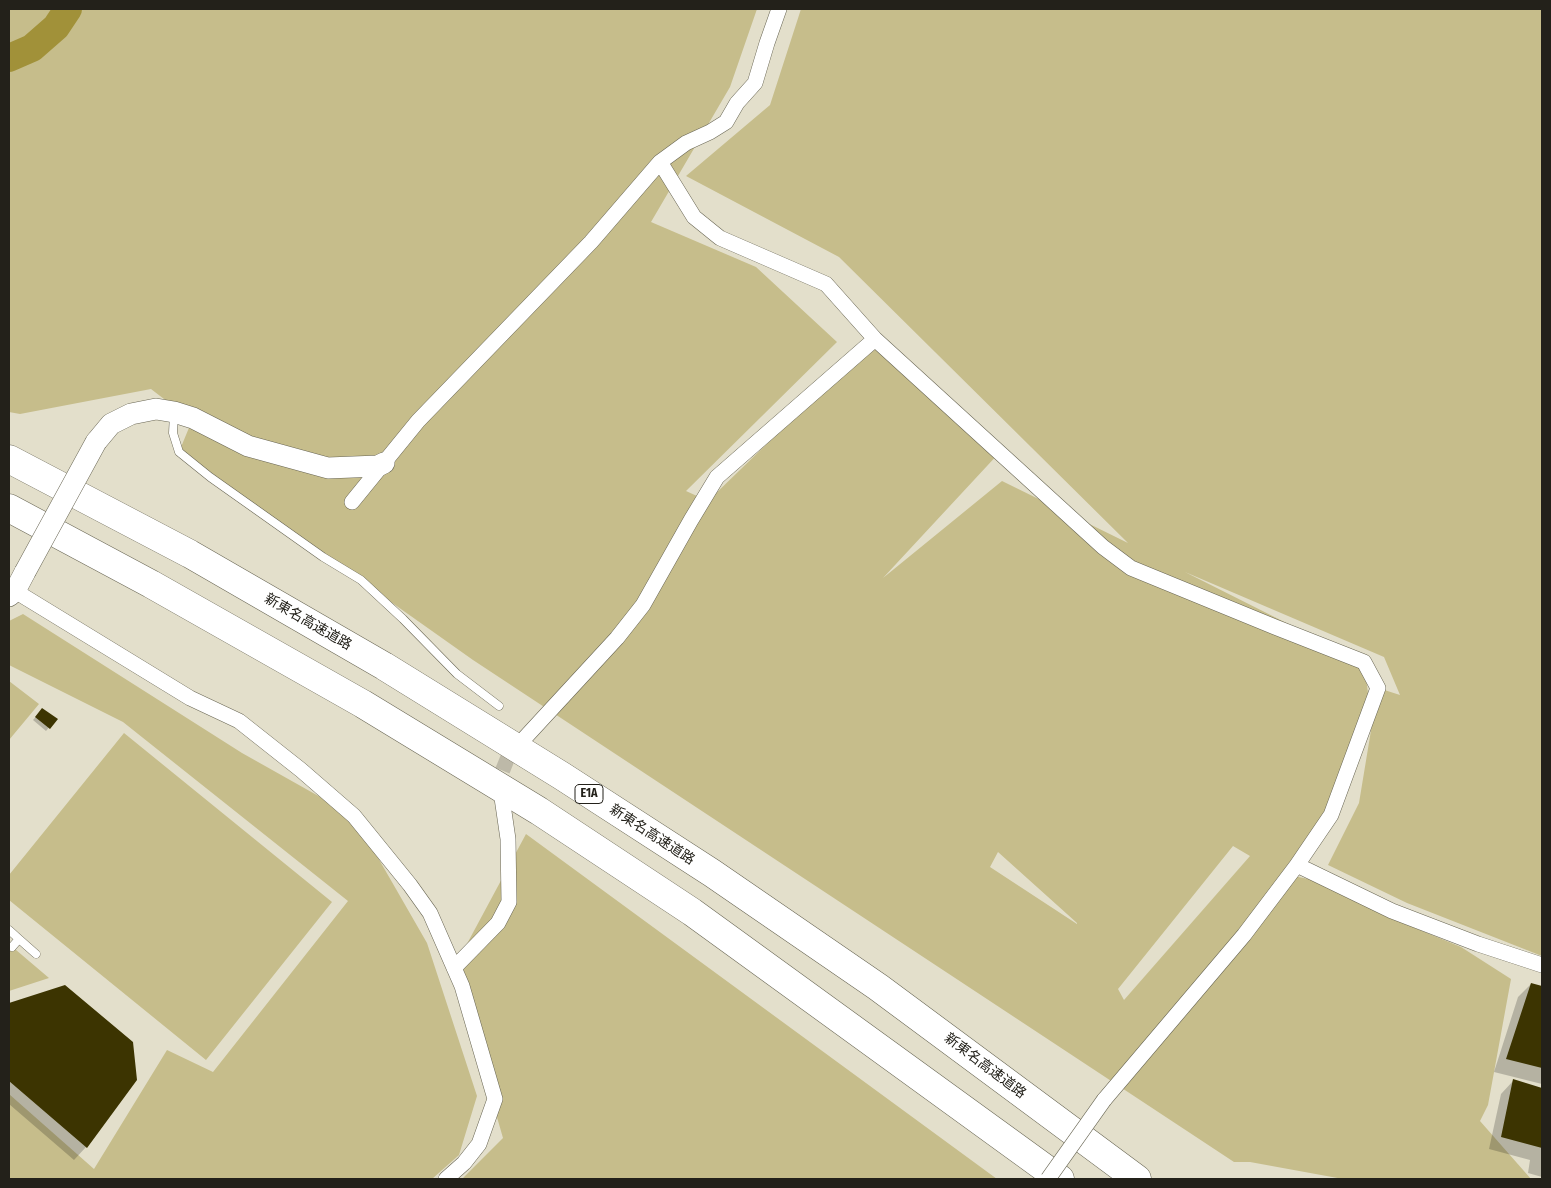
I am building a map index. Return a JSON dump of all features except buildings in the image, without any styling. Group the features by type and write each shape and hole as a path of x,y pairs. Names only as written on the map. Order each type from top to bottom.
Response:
{"highway":[{"name":"新東名高速道路","path":"9,460 207,564 384,666 562,776 712,874 878,987 1138,1179"},
{"path":"9,508 151,584 354,699 539,812 692,912 1060,1179"}],"street":[{"path":"352,502 418,421 591,242 660,162 686,143 726,122 737,103 755,83 779,9"},
{"path":"660,162 694,217 720,238 826,284 875,339 1103,547 1131,568 1275,628 1364,662 1378,688 1332,815 1244,936 1104,1100 1048,1179"},
{"path":"522,741 610,646 643,605 717,476 875,339"},
{"path":"384,463 378,466 328,468 248,446 193,418 174,412 156,409 131,414 111,424 96,442 16,586 190,698 239,721 301,770 354,816 410,885 430,914 462,986 495,1099 480,1144 464,1163 446,1179"},
{"path":"454,968 498,923 509,902 508,838 502,798"},
{"path":"1297,865 1392,911 1478,944 1542,965"}],"lane":[{"path":"174,412 173,433 178,452 323,557 361,580 403,619 457,674 499,706"},
{"path":"9,930 36,954"},
{"path":"12,947 18,939"}],"shaded area":[{"path":"9,9 757,9 730,87 651,222 756,267 837,342 686,491 708,501 875,339 1000,452 883,578 1002,481 1128,543 839,257 686,176 770,105 801,9 1542,9 1542,956 1407,903 1328,865 1359,803 1378,688 1400,695 1384,657 1185,572 1364,662 1370,709 1331,815 1284,874 1313,880 1398,921 1461,947 1511,979 1488,1105 1480,1121 1531,1179 1343,1179 1250,1162 1234,1162 473,660 179,452 193,418 177,409 151,389 20,414 9,412","holes":["1233,846 1250,856 1124,1000 1118,989","998,852 1077,923 1077,924 990,867"]},
{"path":"23,614 242,753 354,816 427,943 477,1096 459,1155 432,1179 9,1179 9,1094 94,1169 167,1050 213,1072 348,901 123,722 9,665 9,621"},
{"path":"9,681 39,704 9,740"},
{"path":"124,733 332,902 206,1060 9,900 9,875"},
{"path":"526,834 997,1179 462,1179 503,1138 454,968"},
{"path":"9,944 49,978 9,991"}],"waterway":[{"path":"9,58 32,48 56,27 68,9"}],"tunnel":[{"path":"502,793 500,777 508,757 520,744"}]}
